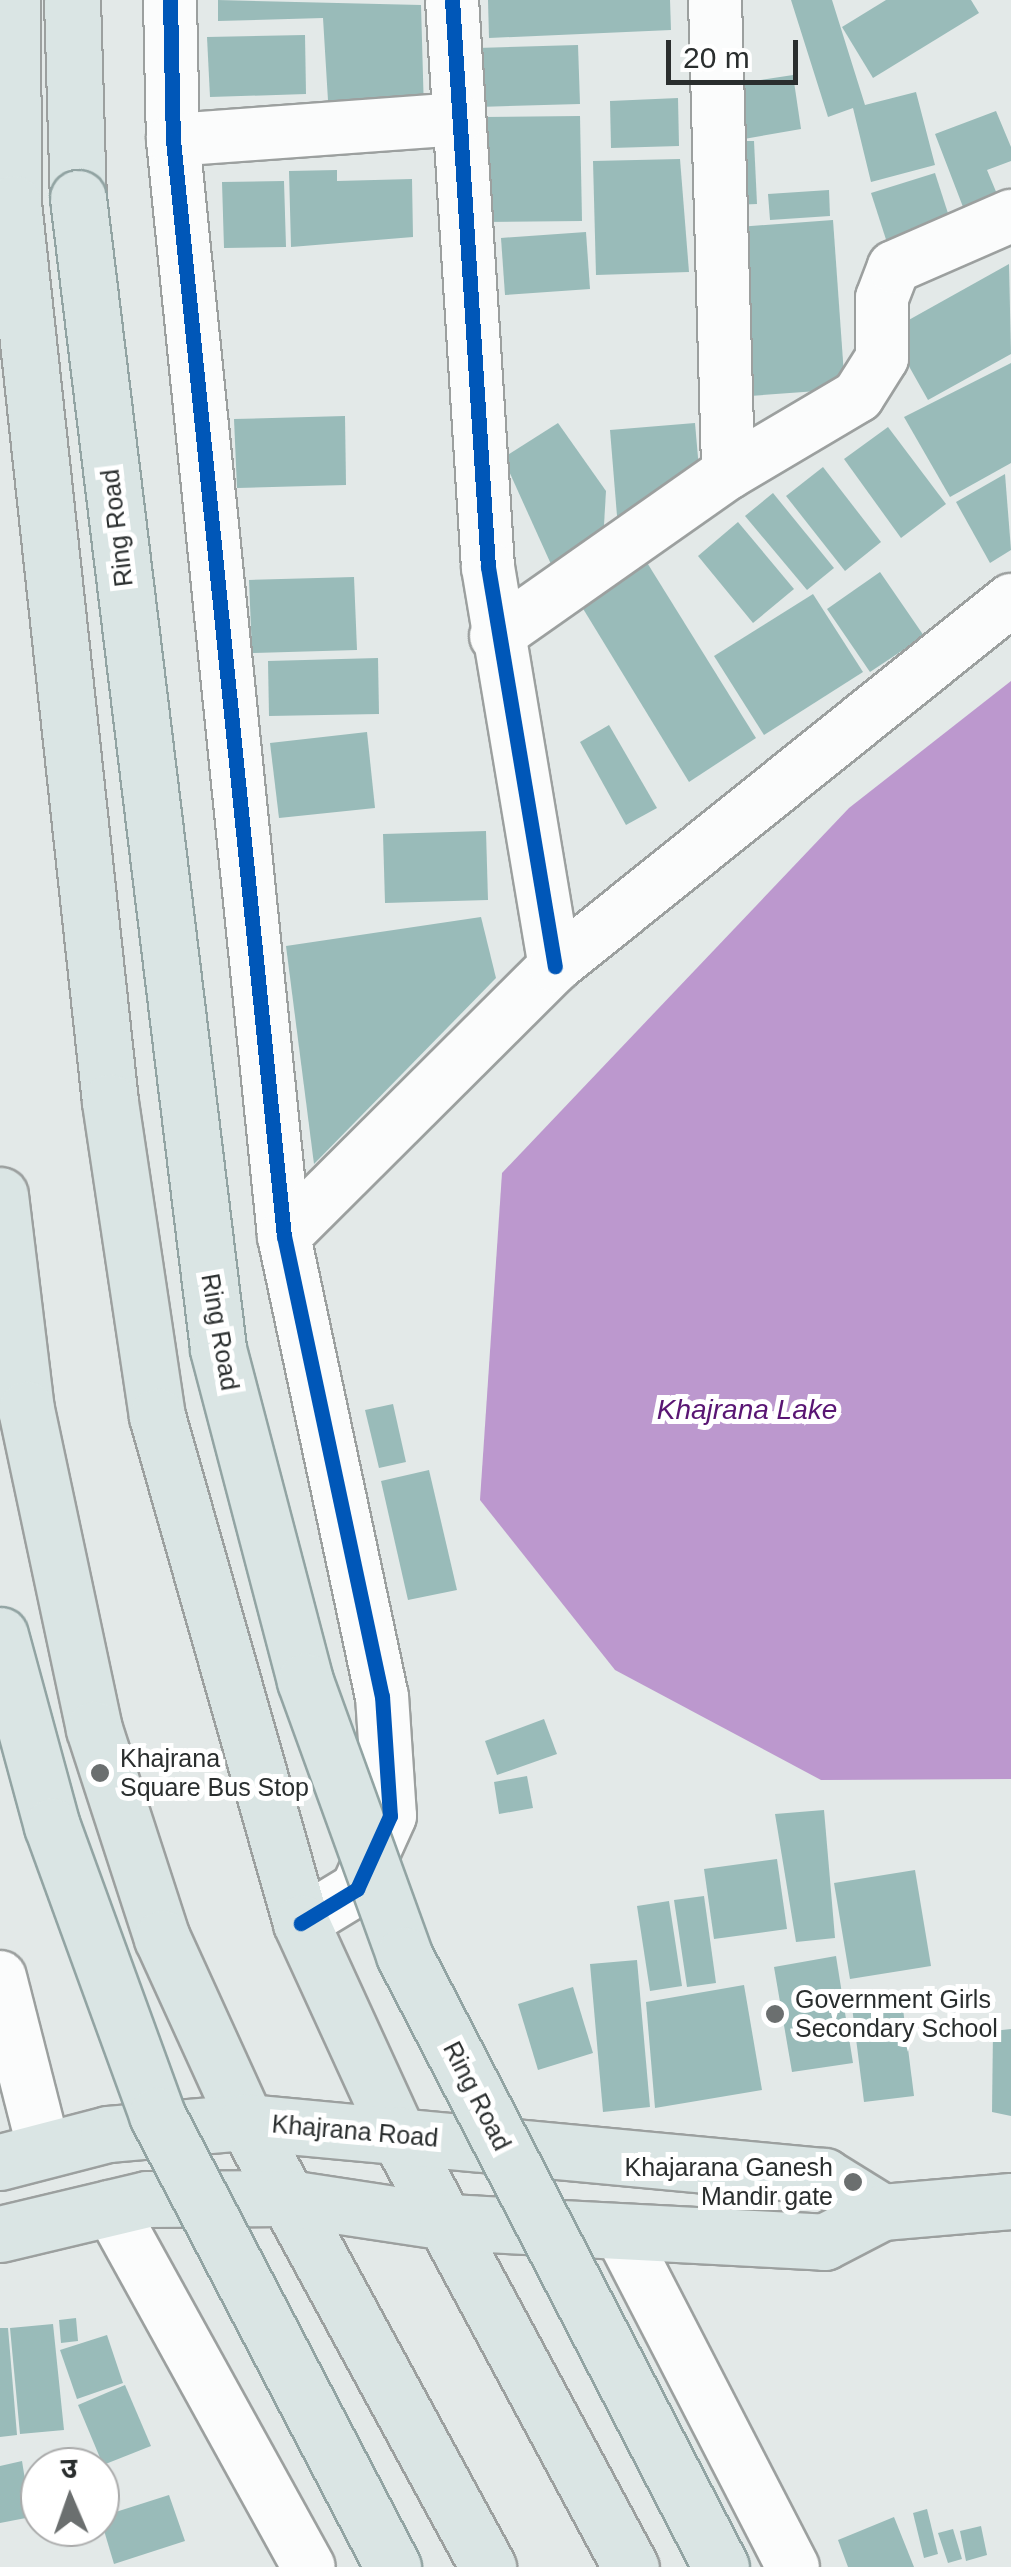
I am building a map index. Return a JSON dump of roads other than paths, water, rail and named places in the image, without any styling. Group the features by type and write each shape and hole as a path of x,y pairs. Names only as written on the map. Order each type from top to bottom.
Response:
{"main road":[{"path":"12,0 13,203 122,1181 157,1416 301,1923 398,2135 631,2567"},
{"name":"Ring Road","path":"72,0 78,198 218,1348 304,1681 404,1954 721,2567"},
{"path":"0,1195 26,1409 94,1729 162,1938 246,2122 488,2567"},
{"path":"0,1635 52,1826 158,2115 394,2567"},
{"name":"Khajrana Road","path":"22,2156 108,2134 246,2122 824,2176 882,2212"},
{"path":"0,2234 110,2207 288,2198 446,2222 824,2242 882,2212 1011,2202"}],"street":[{"path":"170,0 173,140 284,1236 382,1696 390,1816 357,1889 301,1923"},
{"path":"452,0 457,119 496,636 555,966"},
{"path":"714,0 728,473"},
{"path":"173,140 457,119"},
{"path":"496,636 728,473 875,377 894,267 1011,216"},
{"path":"284,1236 555,966 1011,600"},
{"path":"0,1976 22,2156"},
{"path":"110,2207 309,2567"},
{"path":"620,2232 793,2567"}],"water":[{"name":"Khajrana Lake","path":"1011,681 1011,1779 821,1780 615,1670 480,1500 502,1173 849,808"}],"place":[{"name":"Khajrana Square Bus Stop","path":"100,1773"},
{"name":"Government Girls Secondary School","path":"775,2014"},
{"name":"Khajarana Ganesh Mandir gate","path":"853,2182"}]}
